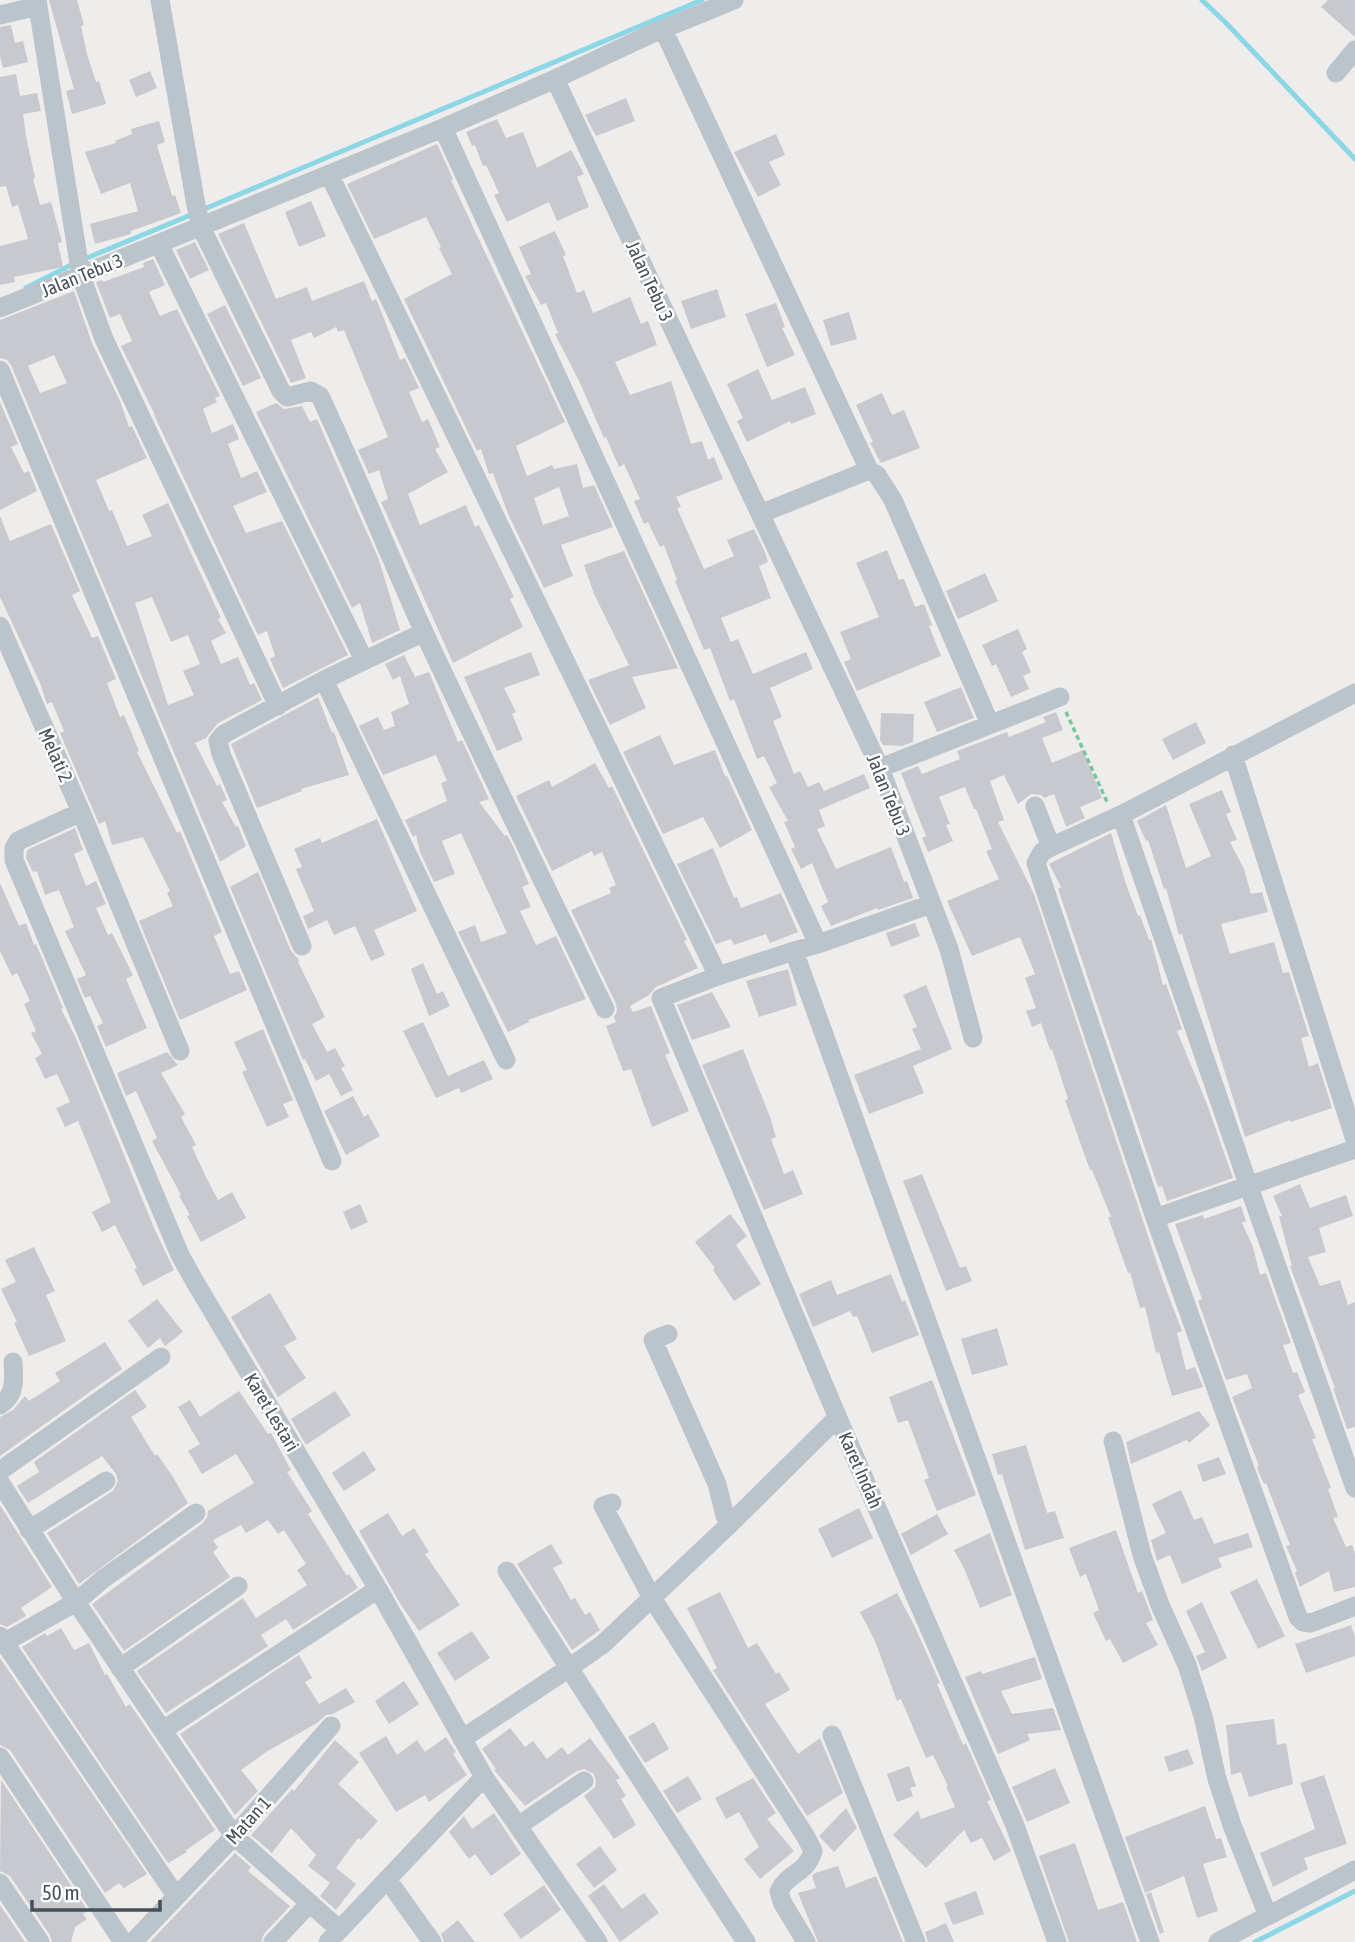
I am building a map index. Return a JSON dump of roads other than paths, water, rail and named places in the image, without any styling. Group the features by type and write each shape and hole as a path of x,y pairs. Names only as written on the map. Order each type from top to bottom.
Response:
{"street":[{"path":"160,0 199,217 281,391 287,397 311,391 320,396 424,632 605,1009"},
{"path":"555,79 663,29 734,0"},
{"path":"0,15 37,3 80,267 104,339 278,706"},
{"path":"663,29 869,470 877,475 893,500 990,724"},
{"path":"1336,74 1355,50"},
{"name":"Jalan Tebu 3","path":"0,308 80,267 159,244 199,217 329,174 555,79 880,768 949,949 973,1038"},
{"path":"443,128 818,944"},
{"path":"329,174 718,976 866,929 931,904"},
{"path":"159,244 364,660"},
{"path":"0,370 332,1161"},
{"path":"760,514 869,470"},
{"name":"Melati 2","path":"0,626 180,1051"},
{"path":"302,946 221,754 218,741 224,734 324,680 424,632"},
{"path":"324,680 506,1060"},
{"path":"1355,693 1118,816 1051,847 1042,852 1036,863 1155,1218 1297,1617 1303,1622 1311,1623 1355,1606"},
{"path":"880,768 1060,697"},
{"path":"1233,755 1355,1140"},
{"path":"1035,806 1051,847"},
{"name":"Karet Lestari","path":"81,812 18,841 14,848 14,860 180,1255 378,1589 484,1777 598,1942"},
{"path":"1118,816 1355,1488"},
{"path":"794,951 1150,1942"},
{"name":"Karet Indah","path":"718,976 662,998 838,1417 1014,1824 1057,1942"},
{"path":"1155,1218 1355,1149"},
{"path":"668,1334 653,1340 717,1485 725,1516 731,1522"},
{"path":"0,1471 161,1357"},
{"path":"0,1405 8,1400 14,1387 13,1362"},
{"path":"462,1739 603,1644 838,1417"},
{"path":"1113,1441 1142,1555 1165,1616 1188,1665 1225,1802 1268,1916"},
{"path":"29,1530 106,1480"},
{"path":"0,1482 76,1602 234,1836 310,1903 334,1936 484,1777"},
{"path":"612,1503 603,1506 652,1598 813,1851 809,1863 782,1884 779,1891 782,1902 806,1942"},
{"path":"176,1896 1,1641 76,1602 103,1579 196,1513"},
{"path":"507,1571 746,1942"},
{"path":"120,1668 239,1586"},
{"path":"163,1730 378,1589"},
{"name":"Matan 1","path":"133,1942 234,1836 331,1726"},
{"path":"832,1735 916,1942"},
{"path":"0,1757 123,1942"},
{"path":"518,1826 584,1781"},
{"path":"1218,1942 1355,1870"},
{"path":"387,1879 432,1942"},
{"path":"0,1883 40,1942"},
{"path":"273,1942 310,1903"}],"waterway":[{"path":"202,210 702,0"},
{"path":"1202,0 1355,159"},
{"path":"82,260 193,214"},
{"path":"26,288 73,264"},
{"path":"1255,1942 1355,1891"}]}
